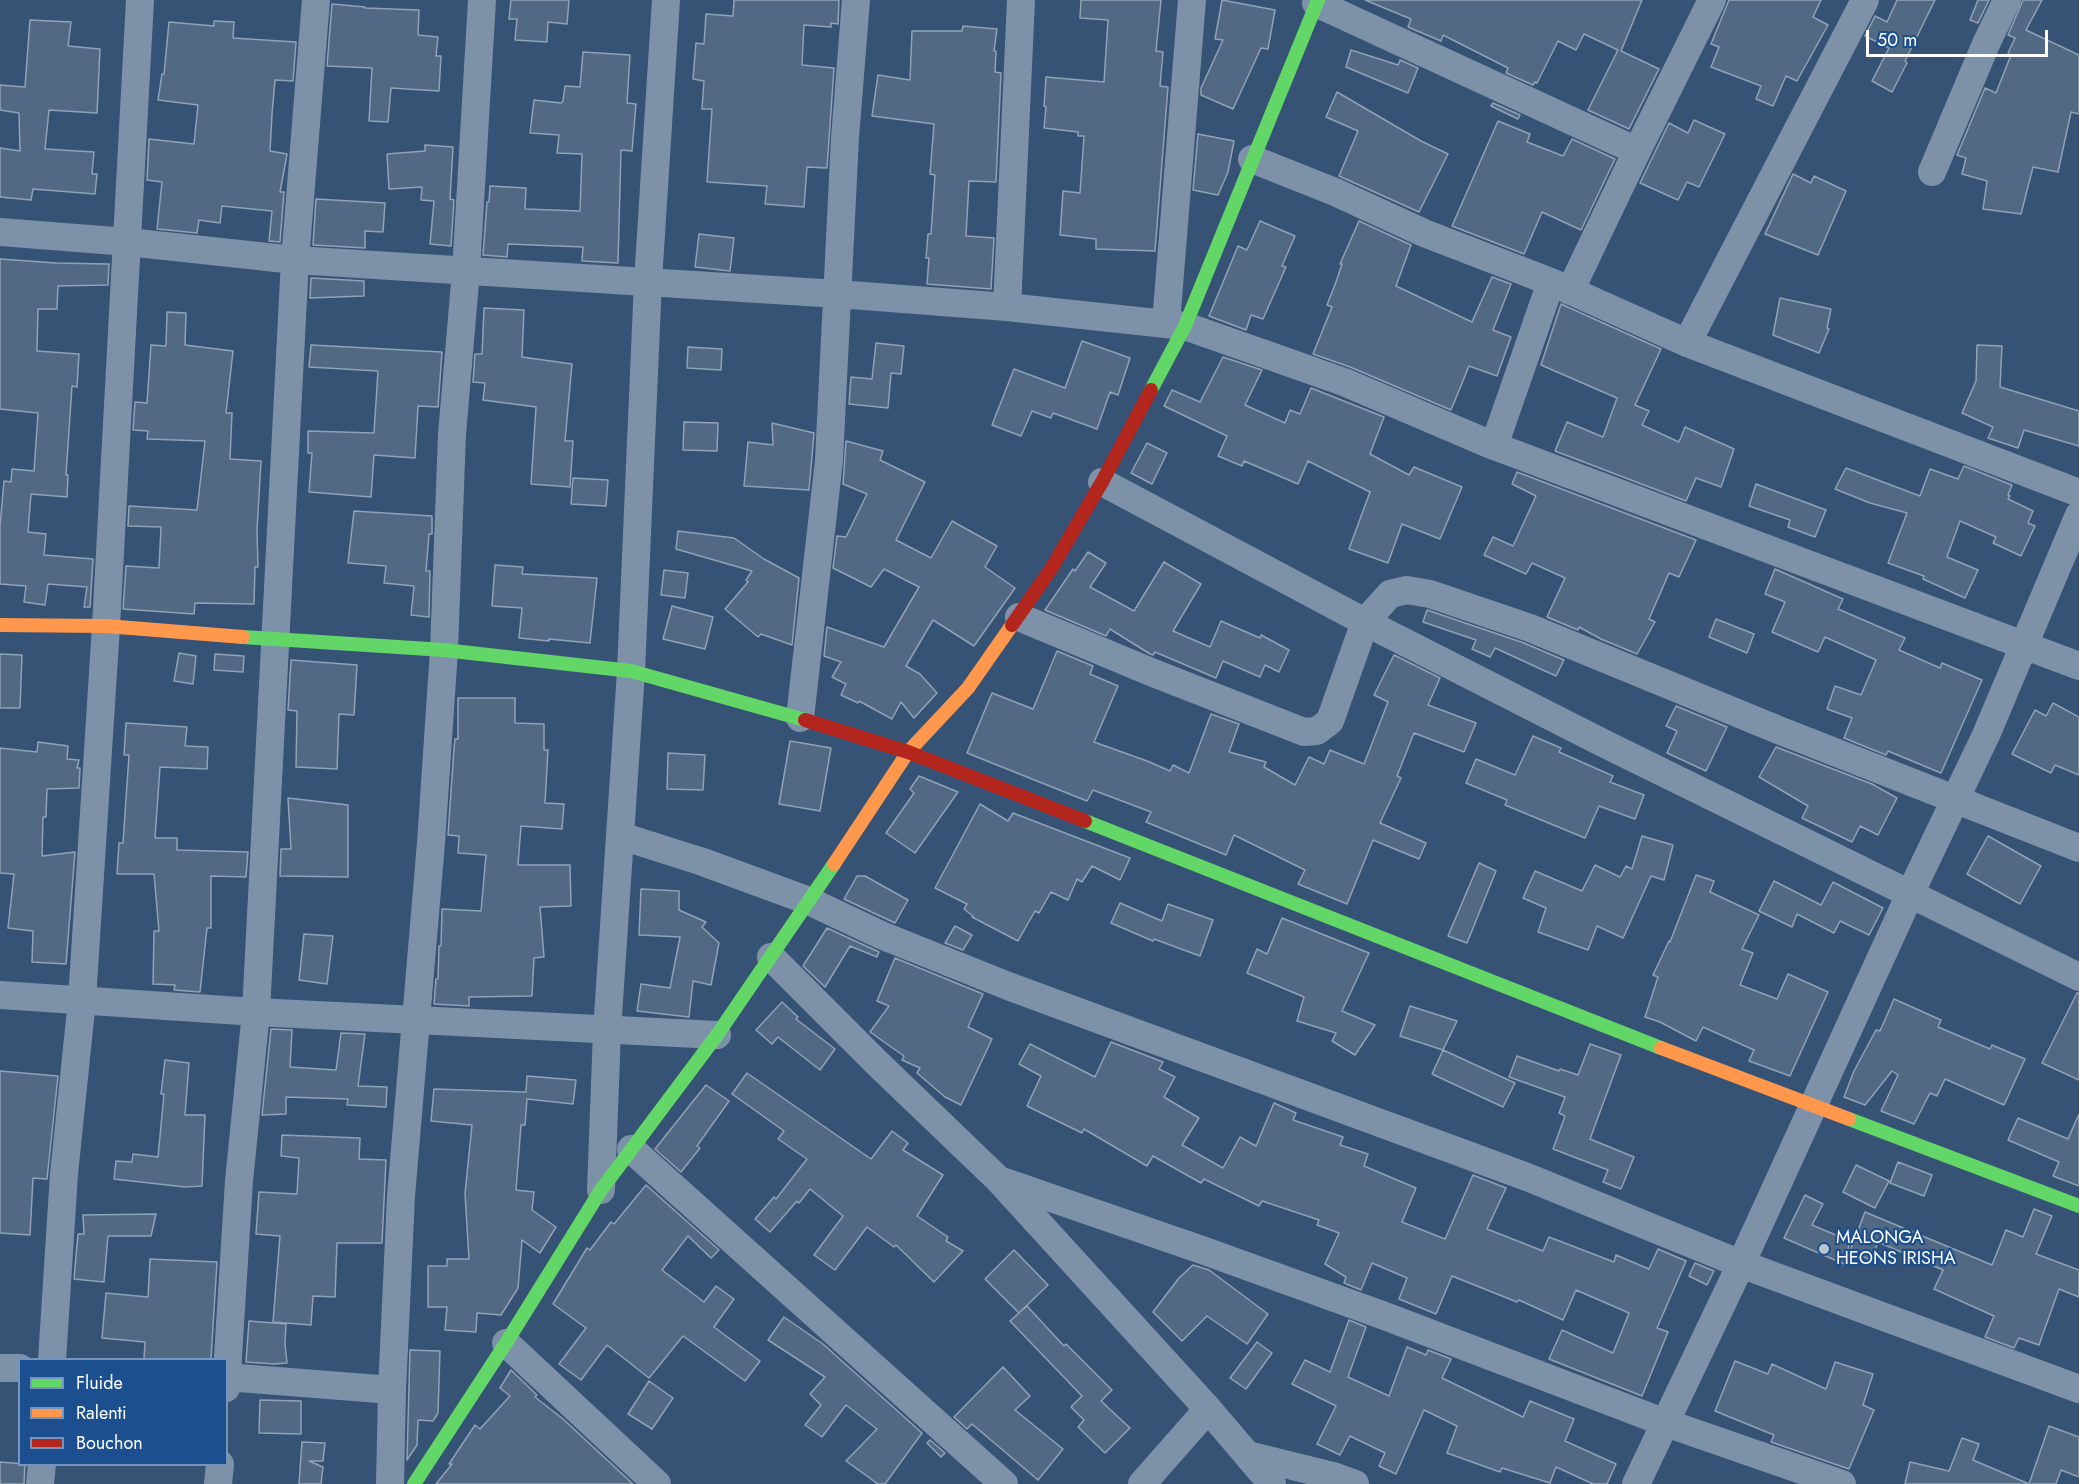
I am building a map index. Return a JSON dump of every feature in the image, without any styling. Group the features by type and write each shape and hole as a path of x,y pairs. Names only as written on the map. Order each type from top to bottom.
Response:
{"street":[{"path":"52,1358 64,1174 82,1000 106,626 140,0"},
{"path":"228,1363 239,1180 256,1012 296,260 316,0"},
{"path":"390,1484 392,1390 402,1196 431,843 444,650 452,434 466,271 482,0"},
{"path":"601,1190 607,1030 631,671 648,281 666,0"},
{"path":"800,718 829,460 845,138 856,0"},
{"path":"1007,307 1021,0"},
{"path":"1176,324 1192,0"},
{"path":"1494,446 1561,287 1637,151 1712,0"},
{"path":"1687,343 1865,0"},
{"path":"1932,172 2007,0"},
{"path":"414,1484 506,1343 601,1190 717,1035 908,752 968,688 1051,569 1102,482 1252,159 1317,2 1637,151"},
{"path":"1252,159 1335,192 1424,233 1561,287 1687,343 2079,493"},
{"path":"0,232 128,242 296,260 838,294 1007,307 1176,324 1344,382 1494,446 2079,666"},
{"path":"1102,482 1365,622 2079,977"},
{"path":"1636,1484 1741,1264 1910,894 1986,735 2079,515"},
{"path":"1019,617 1304,732 1317,732 1330,721 1365,622 1390,594 1407,590 1430,594 1530,628 2079,848"},
{"path":"0,625 106,626 275,640 444,650 631,671 800,718 908,752 1263,890 1561,1010 2079,1206"},
{"path":"621,836 703,862 809,900 881,935 1008,986 1527,1177 1741,1264 2079,1389"},
{"path":"771,957 999,1180 1208,1409 1272,1484"},
{"path":"0,995 256,1012 717,1035"},
{"path":"631,1149 1005,1484"},
{"path":"999,1180 1202,1250 1371,1311 1666,1423 1842,1484"},
{"path":"506,1343 657,1484"},
{"path":"0,1368 18,1368"},
{"path":"228,1380 392,1390"},
{"path":"1142,1484 1208,1409"},
{"path":"1248,1455 1333,1476 1355,1484"},
{"path":"40,1484 42,1466"},
{"path":"218,1484 220,1466"}],"building":[{"path":"511,0 569,0 567,24 548,22 547,42 515,40 517,19 509,19"},
{"path":"734,0 839,0 838,24 831,23 831,27 804,25 802,65 834,68 827,168 807,167 804,207 765,204 767,186 707,182 712,109 702,109 704,81 693,79 696,43 704,44 706,14 733,16"},
{"path":"1081,0 1161,0 1156,51 1163,52 1160,86 1168,87 1155,251 1096,249 1096,239 1060,235 1063,191 1080,193 1084,136 1078,136 1078,132 1044,128 1046,77 1104,82 1108,20 1080,18"},
{"path":"1222,0 1275,10 1268,49 1261,48 1233,109 1201,95 1201,88 1223,40 1215,39"},
{"path":"1365,0 1642,0 1621,51 1659,69 1629,129 1588,110 1618,50 1584,34 1576,50 1558,41 1537,83 1533,85 1506,73 1508,68 1443,35 1441,41 1408,27 1411,19"},
{"path":"1729,0 1821,0 1813,17 1828,25 1797,81 1786,76 1773,106 1756,99 1761,86 1711,67 1719,47 1711,44"},
{"path":"1897,0 1935,0 1892,92 1872,81 1889,48 1865,36 1875,16 1887,22"},
{"path":"1978,0 1989,0 1978,23 1970,20"},
{"path":"2023,0 2042,0 2026,30 2079,55 2079,114 2071,112 2058,172 2033,167 2021,214 1983,209 1987,181 1962,174 1966,158 1957,155 1985,88 1996,93 2015,38 2008,35"},
{"path":"332,4 419,10 418,35 438,37 436,56 441,56 439,91 391,88 388,122 369,121 372,68 327,66"},
{"path":"30,20 71,22 68,46 100,49 97,113 49,110 45,149 94,152 92,174 97,174 95,194 33,189 31,200 0,197 0,148 20,151 19,113 0,110 0,85 25,87"},
{"path":"214,21 234,22 233,38 296,42 293,81 275,80 272,114 270,151 287,154 280,192 284,192 280,242 269,241 272,211 222,206 220,223 199,220 197,233 157,229 162,182 147,180 149,139 194,144 198,105 158,100 162,74 164,74 169,22 214,26"},
{"path":"963,26 997,29 994,51 996,51 995,72 1001,73 996,182 969,181 966,236 994,238 991,289 927,284 929,258 926,258 928,234 931,234 935,175 930,174 934,124 872,116 878,75 910,80 912,31 962,31"},
{"path":"1351,50 1398,65 1400,60 1418,68 1408,93 1346,67"},
{"path":"583,52 630,55 627,103 636,104 632,151 621,150 618,263 582,261 583,247 508,244 507,257 483,255 490,186 526,188 525,209 580,211 582,154 557,153 559,135 530,133 534,100 561,103 565,86 580,87"},
{"path":"1337,92 1421,141 1448,154 1419,212 1339,176 1358,131 1326,117"},
{"path":"1493,103 1520,115 1518,119 1491,106"},
{"path":"1694,120 1725,134 1699,187 1687,182 1678,200 1640,183 1669,123 1688,133"},
{"path":"1498,121 1530,134 1527,142 1563,156 1572,139 1615,159 1581,230 1542,212 1524,254 1452,226"},
{"path":"1198,134 1234,141 1228,172 1218,195 1193,190"},
{"path":"425,145 453,147 450,199 454,200 451,246 430,244 434,201 421,200 422,187 389,189 387,154 425,151"},
{"path":"1793,174 1811,183 1814,176 1846,191 1818,255 1765,234"},
{"path":"316,199 385,203 383,232 365,231 365,248 313,245"},
{"path":"1260,221 1295,236 1282,266 1286,267 1263,319 1251,315 1246,330 1209,316 1238,246 1247,250"},
{"path":"1359,221 1411,245 1396,286 1472,322 1492,277 1511,284 1493,330 1511,337 1497,376 1469,366 1451,410 1350,367 1313,354 1332,307 1327,305 1342,264 1340,264"},
{"path":"699,234 734,238 730,271 695,267"},
{"path":"0,259 109,264 108,285 58,286 57,309 38,309 37,351 79,354 77,387 72,386 66,475 68,475 67,497 31,494 28,532 46,534 44,555 93,559 90,607 84,607 87,587 48,584 45,605 24,602 26,586 0,584 0,526 4,481 11,482 12,469 34,471 38,413 0,409"},
{"path":"311,278 364,281 364,296 310,298"},
{"path":"1780,298 1831,309 1827,328 1829,329 1819,353 1773,335"},
{"path":"1561,304 1661,349 1635,405 1649,411 1642,425 1679,442 1685,427 1734,449 1721,487 1696,478 1686,501 1555,451 1567,422 1603,437 1617,398 1541,365"},
{"path":"484,308 524,310 522,357 572,364 565,441 573,441 570,487 531,484 536,407 483,400 485,383 473,382 475,354 482,354"},
{"path":"167,312 186,313 185,345 233,351 226,413 232,413 230,459 261,461 257,530 258,567 255,567 254,604 195,603 194,614 123,609 126,566 159,568 161,527 128,526 129,506 197,510 205,441 147,439 148,431 133,430 135,402 147,403 151,345 166,346"},
{"path":"1082,341 1130,358 1118,395 1110,392 1097,429 1053,413 1051,418 1032,411 1021,436 992,425 1014,369 1065,388"},
{"path":"876,343 904,346 901,374 891,373 888,408 849,404 851,377 872,379"},
{"path":"311,345 442,352 438,407 418,406 415,458 374,455 371,497 309,492 312,453 308,453 308,431 374,433 378,371 309,367"},
{"path":"1977,345 2002,346 2000,387 2079,411 2079,446 2024,430 2018,448 1988,438 1993,427 1962,413 1976,381"},
{"path":"688,347 722,349 721,370 687,368"},
{"path":"1223,357 1262,370 1245,405 1285,423 1290,410 1300,414 1311,388 1384,417 1370,454 1409,475 1414,467 1462,487 1440,539 1402,524 1388,563 1349,549 1370,492 1308,461 1298,484 1244,461 1242,466 1218,456 1227,436 1164,406 1172,390 1200,402"},
{"path":"684,422 718,423 717,451 683,450"},
{"path":"772,423 814,433 809,490 744,486 748,442 773,445"},
{"path":"846,441 883,451 880,460 925,482 896,540 931,558 952,521 997,546 985,567 1015,588 974,646 933,620 906,666 920,674 937,693 914,718 901,702 892,719 859,701 858,703 841,695 846,684 832,677 841,662 824,656 827,627 884,647 919,587 884,569 871,587 833,568 837,536 846,537 867,494 843,484"},
{"path":"1147,443 1167,453 1152,484 1131,473"},
{"path":"1964,466 2012,485 2008,499 2033,511 2028,523 2035,526 2021,556 1993,543 1996,537 1960,521 1947,557 1978,570 1965,598 1923,579 1924,576 1888,563 1907,513 1870,503 1835,489 1846,468 1920,496 1930,469 1958,479"},
{"path":"1517,472 1696,540 1679,577 1669,573 1649,619 1655,622 1637,654 1579,627 1578,630 1547,617 1565,578 1532,563 1526,574 1484,555 1493,537 1513,546 1536,496 1512,484"},
{"path":"573,478 608,480 606,506 571,504"},
{"path":"1756,484 1826,510 1815,537 1788,527 1790,520 1749,506"},
{"path":"354,511 432,516 432,534 429,534 426,571 430,571 429,617 411,615 414,586 384,583 386,566 348,563"},
{"path":"678,531 734,538 764,559 799,578 792,645 761,634 758,637 725,609 748,582 746,580 752,571 676,549"},
{"path":"1088,552 1106,563 1090,587 1134,611 1164,562 1201,584 1173,631 1210,647 1221,621 1260,638 1261,635 1289,650 1279,672 1265,665 1260,677 1223,661 1216,678 1155,652 1153,655 1150,654 1110,629 1106,636 1045,610 1073,569 1075,571"},
{"path":"495,565 523,567 522,574 597,578 590,643 519,638 522,608 492,606"},
{"path":"1775,569 1843,599 1838,609 1905,638 1899,650 1940,668 1942,663 1982,680 1941,773 1888,751 1886,755 1844,738 1852,718 1827,709 1835,686 1861,695 1876,660 1825,637 1818,652 1772,632 1785,602 1765,594"},
{"path":"664,570 688,573 685,598 661,595"},
{"path":"672,606 713,617 705,649 663,639"},
{"path":"1427,610 1524,643 1564,660 1556,676 1495,648 1490,657 1472,649 1476,640 1423,622"},
{"path":"1716,619 1754,634 1747,653 1709,637"},
{"path":"1057,651 1093,666 1090,674 1118,686 1094,742 1170,771 1173,765 1189,773 1211,714 1239,724 1229,752 1266,762 1264,767 1295,785 1309,757 1324,764 1330,750 1364,764 1388,702 1374,695 1394,655 1440,678 1428,705 1476,723 1464,752 1414,733 1397,776 1401,778 1380,823 1426,843 1419,859 1373,840 1347,904 1298,884 1305,870 1234,835 1226,855 1146,822 1151,812 1093,790 1087,801 967,753 992,693 1033,709"},
{"path":"179,653 196,656 193,684 174,681"},
{"path":"0,654 22,655 20,708 0,708"},
{"path":"215,654 244,656 243,672 214,670"},
{"path":"291,660 357,665 354,715 339,714 337,769 296,767 297,711 288,710"},
{"path":"458,698 515,698 515,723 544,724 544,750 548,750 545,803 564,804 562,829 521,826 518,865 570,865 571,906 540,907 544,957 534,958 532,996 469,997 469,1006 434,1004 436,979 438,979 439,946 441,946 442,909 481,911 486,855 458,853 459,836 448,835 454,748 455,739 458,739"},
{"path":"2053,703 2079,717 2079,775 2055,765 2051,773 2012,754 2035,710 2046,716"},
{"path":"1676,706 1727,727 1706,771 1667,753 1677,731 1666,726"},
{"path":"126,723 187,727 185,746 208,747 207,769 160,767 155,838 177,838 177,850 248,852 246,877 211,876 211,928 207,928 200,992 174,990 175,985 153,984 154,931 159,931 154,874 117,874 119,843 123,843 129,755 124,755"},
{"path":"1533,736 1561,748 1559,752 1613,776 1610,782 1644,795 1635,819 1599,806 1585,838 1505,805 1507,800 1466,783 1476,759 1515,775"},
{"path":"790,741 831,748 820,811 779,804"},
{"path":"38,742 68,746 67,759 79,760 77,768 80,768 79,788 47,789 46,817 43,817 42,856 75,852 66,964 32,962 33,931 8,928 14,874 0,873 0,748 37,752"},
{"path":"1776,747 1872,784 1897,798 1878,835 1860,826 1852,842 1802,818 1808,806 1759,777"},
{"path":"668,753 705,755 703,790 667,789"},
{"path":"919,776 958,792 915,853 886,833 914,793 910,789"},
{"path":"288,798 348,805 348,877 280,876 281,849 291,849"},
{"path":"980,804 1008,821 1013,813 1130,858 1120,880 1092,866 1082,882 1077,879 1068,900 1051,892 1039,913 1035,911 1018,941 972,917 964,909 967,904 935,888"},
{"path":"1642,836 1673,845 1664,880 1651,876 1623,938 1597,926 1588,950 1538,932 1546,908 1523,898 1535,871 1582,891 1595,865 1620,877 1626,866 1632,869"},
{"path":"1988,836 2041,866 2020,904 1967,874"},
{"path":"1479,863 1496,871 1467,943 1448,936"},
{"path":"1696,875 1714,881 1710,892 1759,915 1742,949 1753,953 1740,985 1777,999 1788,974 1828,992 1790,1076 1749,1061 1754,1050 1703,1027 1696,1041 1660,1022 1645,1017 1658,977 1653,975 1670,942"},
{"path":"857,876 865,876 908,900 895,923 844,899"},
{"path":"1774,881 1821,905 1833,882 1883,908 1869,935 1840,921 1834,933 1797,914 1792,927 1759,911"},
{"path":"641,889 679,891 679,910 706,922 702,927 719,943 711,985 693,981 689,1017 637,1011 641,984 670,988 680,937 639,935"},
{"path":"1120,903 1162,921 1168,904 1213,920 1200,956 1154,939 1153,941 1111,923"},
{"path":"1282,918 1369,953 1342,1011 1375,1025 1355,1055 1332,1041 1336,1033 1297,1021 1304,997 1247,973 1257,949 1267,954"},
{"path":"955,926 972,935 963,950 945,943"},
{"path":"827,928 879,952 877,957 850,946 825,987 803,966"},
{"path":"304,934 333,936 327,984 299,980"},
{"path":"895,958 983,994 968,1027 992,1039 961,1105 945,1097 917,1073 920,1068 902,1060 904,1056 870,1032 889,1006 877,1001"},
{"path":"2079,993 2079,1080 2042,1063"},
{"path":"1894,999 1941,1020 1938,1027 1990,1049 1992,1045 2025,1059 2004,1105 1945,1079 1937,1096 1930,1093 1914,1124 1881,1111 1898,1075 1892,1071 1865,1105 1844,1097 1854,1071 1876,1030 1880,1031"},
{"path":"782,1002 798,1017 796,1019 835,1049 820,1070 778,1037 772,1044 756,1030"},
{"path":"1410,1006 1457,1021 1443,1050 1400,1036"},
{"path":"271,1029 292,1030 290,1067 336,1070 341,1033 365,1034 358,1086 387,1087 386,1107 347,1105 348,1099 286,1097 286,1114 262,1115"},
{"path":"1111,1042 1163,1062 1159,1069 1175,1077 1164,1097 1199,1118 1182,1145 1223,1168 1240,1137 1256,1146 1274,1103 1296,1113 1293,1120 1343,1137 1340,1145 1368,1154 1364,1166 1416,1188 1402,1222 1445,1239 1473,1175 1506,1188 1487,1229 1543,1251 1549,1237 1614,1262 1616,1255 1649,1269 1658,1249 1686,1261 1657,1328 1668,1332 1642,1396 1549,1359 1562,1330 1613,1353 1629,1313 1576,1290 1563,1320 1519,1300 1517,1302 1452,1276 1436,1314 1399,1299 1407,1278 1372,1263 1361,1290 1344,1283 1346,1277 1325,1264 1339,1233 1317,1225 1319,1220 1262,1201 1259,1206 1204,1179 1201,1183 1153,1156 1147,1166 1084,1129 1082,1133 1027,1106 1041,1076 1019,1064 1030,1044 1095,1077"},
{"path":"1590,1044 1621,1055 1590,1139 1634,1157 1621,1189 1603,1182 1608,1170 1553,1149 1565,1116 1559,1113 1565,1097 1509,1077 1517,1056 1559,1071 1560,1069 1578,1075"},
{"path":"1443,1050 1515,1083 1503,1107 1432,1074"},
{"path":"165,1060 189,1063 185,1115 205,1115 202,1186 185,1187 114,1179 116,1161 132,1162 133,1154 158,1157"},
{"path":"0,1071 58,1076 47,1179 33,1178 30,1235 0,1233"},
{"path":"747,1073 871,1159 892,1131 908,1143 903,1150 943,1175 917,1216 948,1237 946,1241 963,1251 934,1282 896,1245 894,1247 867,1227 835,1270 814,1255 843,1216 810,1189 770,1232 755,1219 774,1197 776,1199 807,1159 778,1139 784,1131 732,1094"},
{"path":"527,1076 576,1080 573,1104 527,1099 525,1125 521,1125 516,1190 534,1192 532,1210 556,1227 540,1253 522,1240 518,1288 501,1315 477,1313 476,1332 445,1330 447,1307 428,1307 428,1266 447,1266 447,1259 469,1259 465,1194 472,1125 431,1121 434,1089 526,1092"},
{"path":"706,1085 729,1101 697,1146 700,1148 681,1172 655,1149"},
{"path":"2079,1114 2079,1186 2053,1176 2059,1162 2008,1140 2018,1118 2068,1139"},
{"path":"282,1135 360,1138 359,1159 386,1160 382,1243 337,1243 335,1297 313,1296 311,1325 273,1322 280,1236 256,1234 259,1192 297,1194 299,1158 281,1156"},
{"path":"1898,1162 1932,1175 1924,1196 1890,1183"},
{"path":"1856,1165 1889,1181 1875,1208 1843,1192"},
{"path":"646,1185 719,1250 711,1258 688,1236 662,1270 704,1302 716,1286 734,1299 714,1327 760,1361 745,1381 683,1336 649,1378 607,1345 581,1380 559,1364 586,1328 553,1304 587,1248 590,1250 611,1222 614,1224"},
{"path":"1805,1195 1823,1204 1812,1225 1850,1241 1844,1264 1784,1238"},
{"path":"2034,1209 2052,1216 2036,1254 2079,1270 2079,1297 2059,1289 2039,1345 2019,1338 2014,1348 1985,1337 1994,1316 1934,1289 1943,1270 1878,1242 1871,1260 1850,1251 1865,1212 1992,1265 2006,1230 2023,1237"},
{"path":"156,1214 151,1236 108,1236 104,1282 74,1279 78,1234 84,1234 83,1215"},
{"path":"1014,1250 1048,1285 1020,1312 1027,1306 1064,1346 1066,1344 1112,1390 1101,1401 1130,1428 1105,1453 1078,1427 1084,1420 1071,1407 1082,1396 1010,1321 1019,1313 985,1279"},
{"path":"150,1259 217,1262 211,1358 144,1358 145,1342 102,1338 106,1293 148,1297"},
{"path":"1695,1263 1714,1271 1707,1285 1689,1276"},
{"path":"1193,1265 1209,1270 1268,1314 1247,1344 1207,1316 1182,1341 1153,1312 1179,1278"},
{"path":"784,1317 823,1344 922,1433 885,1484 878,1484 846,1461 877,1429 846,1405 822,1437 805,1425 821,1405 810,1394 825,1377 768,1340"},
{"path":"1349,1320 1366,1327 1348,1377 1389,1396 1407,1347 1426,1355 1428,1350 1451,1359 1442,1378 1523,1417 1530,1401 1574,1419 1565,1441 1616,1464 1607,1484 1593,1484 1556,1467 1550,1483 1502,1468 1500,1472 1447,1453 1457,1426 1424,1410 1396,1474 1379,1466 1385,1453 1350,1436 1340,1455 1317,1444 1336,1406 1292,1384 1305,1360 1330,1372"},
{"path":"249,1321 286,1324 287,1363 246,1362"},
{"path":"1257,1342 1272,1353 1246,1389 1230,1378"},
{"path":"410,1350 440,1351 438,1413 433,1421 418,1420 417,1445 407,1460"},
{"path":"1735,1361 1768,1374 1772,1364 1826,1389 1835,1362 1873,1374 1863,1405 1874,1410 1849,1469 1771,1442 1774,1435 1715,1411"},
{"path":"1003,1367 1030,1396 1015,1410 1063,1449 1038,1480 972,1424 967,1429 954,1417"},
{"path":"511,1370 537,1395 535,1397 563,1419 633,1484 436,1484 452,1464 449,1464 475,1425 480,1429 510,1396 500,1388"},
{"path":"649,1381 673,1398 652,1429 628,1414"},
{"path":"260,1400 301,1401 301,1434 259,1433"},
{"path":"2049,1426 2079,1437 2079,1477 2061,1470 2056,1484 2029,1484"},
{"path":"1962,1438 1979,1444 1973,1460 2029,1484 1905,1484 1910,1462 1949,1471"},
{"path":"930,1440 945,1453 941,1457 927,1443"},
{"path":"302,1442 325,1443 323,1461 309,1461 323,1467 321,1484 299,1484"},
{"path":"0,1462 25,1466 24,1484 0,1484"}],"traffic: fast":[{"path":"1151,390 1185,326 1318,0"},
{"path":"243,637 444,650 631,671 805,720"},
{"path":"1085,821 1661,1048"},
{"path":"414,1484 506,1343 601,1190 717,1035 834,864"},
{"path":"1849,1119 2079,1206"}],"traffic: slow":[{"path":"0,625 106,626 243,637"},
{"path":"834,864 908,752 968,688 1012,625"},
{"path":"1661,1048 1849,1119"}],"traffic: jam":[{"path":"1012,625 1051,569 1102,482 1151,390"},
{"path":"805,720 908,752 1085,821"}],"place":[{"name":"MALONGA HEONS IRISHA","path":"1824,1249"}]}
